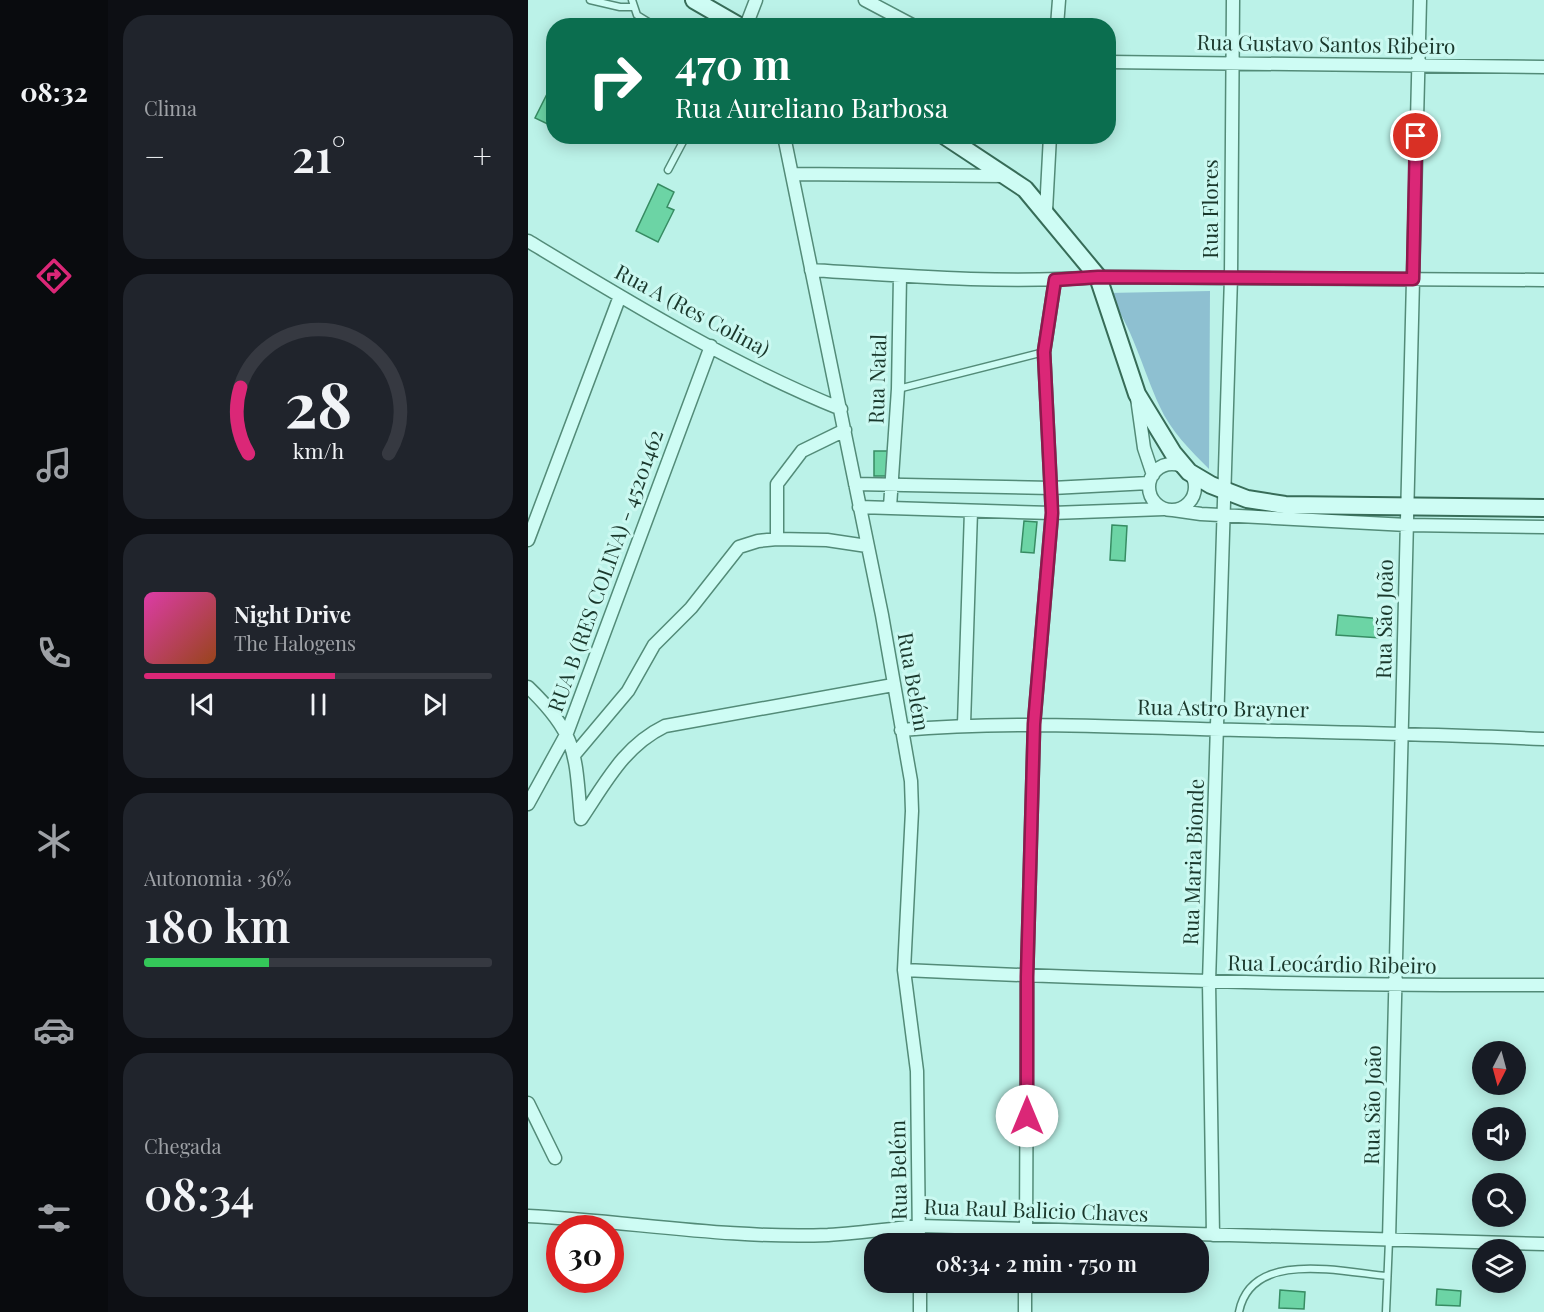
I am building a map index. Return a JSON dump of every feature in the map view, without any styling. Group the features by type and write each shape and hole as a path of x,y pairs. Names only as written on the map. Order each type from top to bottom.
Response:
{"main road":[{"path":"694,0 725,18"},
{"path":"957,144 1025,189 1046,211 1098,277 1137,394 1173,453 1189,472 1247,499 1285,505 1544,508"}],"street":[{"path":"749,18 756,0"},
{"path":"865,0 899,18"},
{"path":"1058,18 1059,0"},
{"name":"Rua Flores","path":"1225,490 1231,277 1233,0"},
{"name":"Rua São João","path":"1389,1240 1419,0"},
{"name":"Rua Gustavo Santos Ribeiro","path":"1116,62 1544,67"},
{"name":"Rua Belém","path":"786,144 882,615 892,685 911,781 912,811 904,970 916,1071 919,1233"},
{"path":"1046,211 1050,144"},
{"path":"792,174 1006,176"},
{"name":"Rua A (Res Colina)","path":"528,241 620,296 711,346 841,409"},
{"path":"811,270 900,276 1055,280 1098,277 1231,277 1544,280"},
{"name":"Rua Natal","path":"892,483 898,389 900,276"},
{"path":"1027,1233 1027,977 1034,724 1052,513 1044,352 1055,280"},
{"path":"528,540 620,296"},
{"name":"RUA B (RES COLINA) - 45201462","path":"528,804 567,733 711,346"},
{"path":"855,484 1052,488 1151,479 1163,466 1170,465 1184,468 1193,479 1193,496 1182,508 1169,510 1150,496 1151,479 1144,448 1137,394"},
{"path":"777,539 777,484 802,451 845,430"},
{"path":"890,507 892,483"},
{"name":"Rua Maria Bionde","path":"1213,1235 1209,982 1225,490"},
{"path":"859,507 1052,513 1169,510 1407,525 1544,527"},
{"path":"964,724 970,511"},
{"path":"575,754 628,691 654,645 692,608 739,547 758,541 777,539 827,540 867,546"},
{"path":"530,693 553,712 567,733 575,754 581,819 625,754 644,736 664,726 892,685"},
{"name":"Rua Astro Brayner","path":"901,730 964,724 1034,724 1218,730 1402,732 1544,739"},
{"name":"Rua Leocárdio Ribeiro","path":"904,970 1027,977 1209,982 1396,986 1544,985"},
{"path":"528,1103 555,1158"},
{"name":"Rua Raul Balicio Chaves","path":"528,1216 696,1230 828,1235 919,1226 988,1233"},
{"name":"Rua Raul Balicio Chaves","path":"1209,1235 1544,1244"},
{"path":"920,1293 920,1312"},
{"path":"1025,1293 1025,1312"}],"lane":[{"path":"590,0 620,7 633,3 637,15 642,18"},
{"path":"668,170 682,144"},
{"path":"898,389 1044,352"},
{"path":"1386,1312 1389,1240"},
{"path":"1239,1312 1253,1284 1271,1272 1301,1268 1387,1276"}],"shaded area":[{"path":"1210,291 1209,469 1182,440 1164,416 1124,320 1107,293"}],"building":[{"path":"546,96 546,123 535,118"},
{"path":"658,184 674,192 667,207 674,210 658,242 636,231"},
{"path":"874,451 888,451 888,476 874,476"},
{"path":"1024,521 1037,522 1034,553 1021,552"},
{"path":"1112,525 1127,526 1125,561 1110,560"},
{"path":"1338,615 1382,619 1381,638 1336,635"},
{"path":"1437,1289 1461,1291 1460,1306 1436,1305"},
{"path":"1280,1290 1305,1292 1304,1309 1279,1308"}],"route":[{"path":"1027,1116 1027,977 1034,724 1052,513 1044,352 1055,280 1098,277 1413,279 1416,136"}]}
